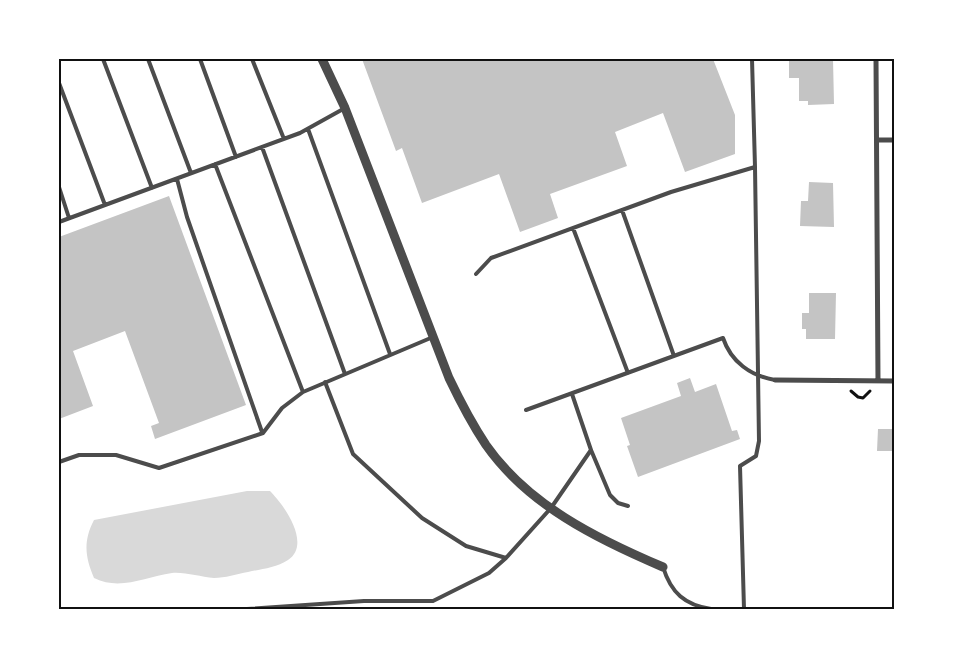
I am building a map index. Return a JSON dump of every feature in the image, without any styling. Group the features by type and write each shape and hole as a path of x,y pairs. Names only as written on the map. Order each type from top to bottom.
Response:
{"street":[{"path":"322,59 345,108 432,337 467,414 487,446 509,473 551,508 608,542 662,567"},
{"path":"876,59 878,381"},
{"path":"877,140 894,140"},
{"path":"775,380 894,381"}],"lane":[{"path":"103,59 152,188"},
{"path":"148,59 191,174"},
{"path":"200,59 236,157"},
{"path":"252,59 284,139"},
{"path":"744,609 740,466 756,456 759,441 752,59"},
{"path":"59,83 105,205"},
{"path":"59,222 284,139 308,129 345,108"},
{"path":"308,129 390,354"},
{"path":"262,147 345,374"},
{"path":"215,164 302,392"},
{"path":"476,274 491,258 671,192 755,167"},
{"path":"177,178 187,217 262,432"},
{"path":"59,187 69,218"},
{"path":"622,210 674,356"},
{"path":"573,228 628,373"},
{"path":"59,462 79,454 116,455 159,468 262,432 282,408 302,392 432,337"},
{"path":"526,410 722,338 726,348 743,368 758,377 775,380"},
{"path":"325,382 353,454 422,518 466,546 506,558"},
{"path":"572,394 591,450 610,495 618,503 628,506"},
{"path":"247,609 364,601 433,601 489,573 506,558 551,508 591,450"},
{"path":"662,567 668,582 685,602 712,609"}],"shaded area":[{"path":"247,491 270,491 282,505 293,525 297,535 295,553 283,563 218,578 172,573 133,582 113,583 94,578 86,549 88,535 94,520"}],"building":[{"path":"362,59 713,59 735,115 735,154 685,172 663,113 615,132 627,166 550,194 558,218 520,232 499,174 422,203 402,148 396,151"},
{"path":"833,59 834,104 808,105 808,101 799,101 799,78 789,78 789,60"},
{"path":"809,182 833,183 834,227 800,226 801,201 808,201"},
{"path":"169,196 246,405 155,439 151,426 159,423 125,331 73,351 93,406 59,419 59,237"},
{"path":"809,293 836,293 835,339 806,339 806,329 802,329 802,313 809,313"},
{"path":"690,378 695,392 716,384 732,431 737,430 740,439 638,477 627,446 630,445 621,418 681,396 677,383"},
{"path":"878,429 894,429 894,451 877,451"}]}
